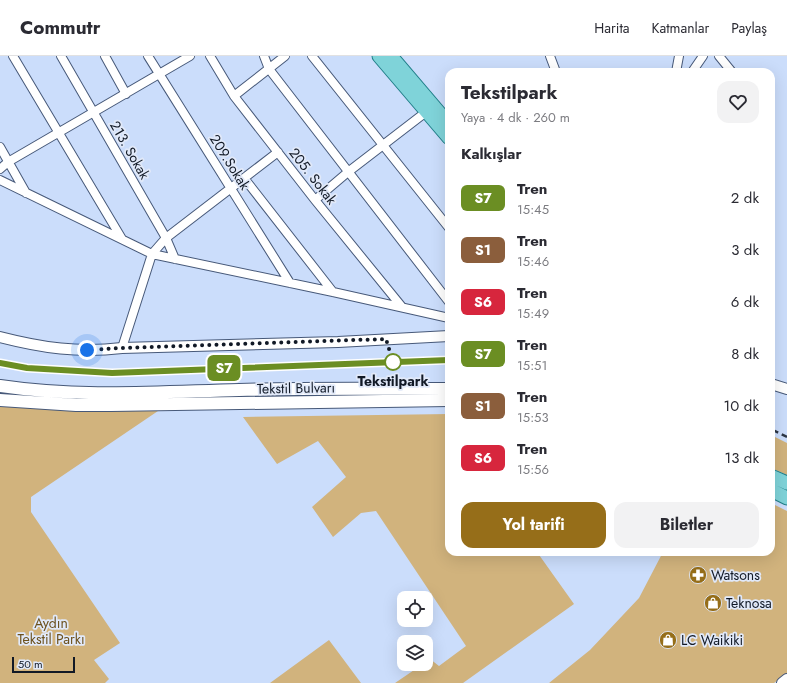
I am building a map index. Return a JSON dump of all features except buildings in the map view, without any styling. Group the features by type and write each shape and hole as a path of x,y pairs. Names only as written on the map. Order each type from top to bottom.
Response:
{"main road":[{"path":"379,56 430,109 445,121"},
{"path":"391,56 445,132"},
{"name":"Tekstil Bulvarı","path":"0,386 29,390 108,394 243,390 445,389"},
{"name":"Tekstil Bulvarı","path":"0,400 83,405 445,400"},
{"path":"775,478 787,483"},
{"path":"775,492 787,498"}],"street":[{"path":"13,56 122,239"},
{"name":"213. Sokak","path":"61,56 166,238 175,259"},
{"path":"105,56 126,94"},
{"name":"209.Sokak","path":"148,56 290,283"},
{"path":"0,170 8,162 190,56"},
{"name":"205. Sokak","path":"210,56 234,96 315,200 402,307"},
{"path":"264,56 269,69 445,297"},
{"path":"234,96 286,56"},
{"path":"312,56 445,223"},
{"path":"550,56 554,68"},
{"path":"677,68 679,56"},
{"path":"695,68 703,56"},
{"path":"719,56 729,68"},
{"path":"315,200 382,145 430,109"},
{"path":"0,147 26,193"},
{"path":"122,348 152,254 166,238 230,187 278,152"},
{"path":"244,178 333,292"},
{"path":"0,180 152,254 445,317"},
{"path":"0,337 36,346 64,350 98,351 122,348 338,342 445,336"},
{"path":"775,379 787,383"},
{"path":"775,385 787,389"},
{"path":"782,683 787,679"}],"green space":[{"name":"Aydın Tekstil Parkı","path":"0,405 158,411 31,497 31,512 120,643 94,660 109,679 105,683 0,683"},
{"path":"445,414 445,556 540,556 574,604 463,683 395,683 413,671 433,671 433,661 439,666 466,646 433,596 433,591 429,591 376,511 361,513 333,537 312,507 346,477 318,441 277,464 243,417"},
{"path":"775,437 787,443 787,475 775,470"},
{"path":"775,505 787,511 787,674 774,683 549,683 590,650 639,598 661,556 775,556"},
{"path":"329,640 361,683 270,683"}],"railway":[{"path":"0,363 27,368 112,373 445,360"},
{"path":"775,431 787,437"}],"train":[{"name":"S7","path":"0,363 27,368 112,373 445,360"}],"place":[{"name":"Tekstilpark","path":"393,362"},
{"name":"Watsons","path":"698,575"},
{"name":"Teknosa","path":"713,603"},
{"name":"LC Waikiki","path":"668,640"}],"route":[{"path":"87,350 98,351 122,348 338,342 386,339 393,362"}]}
